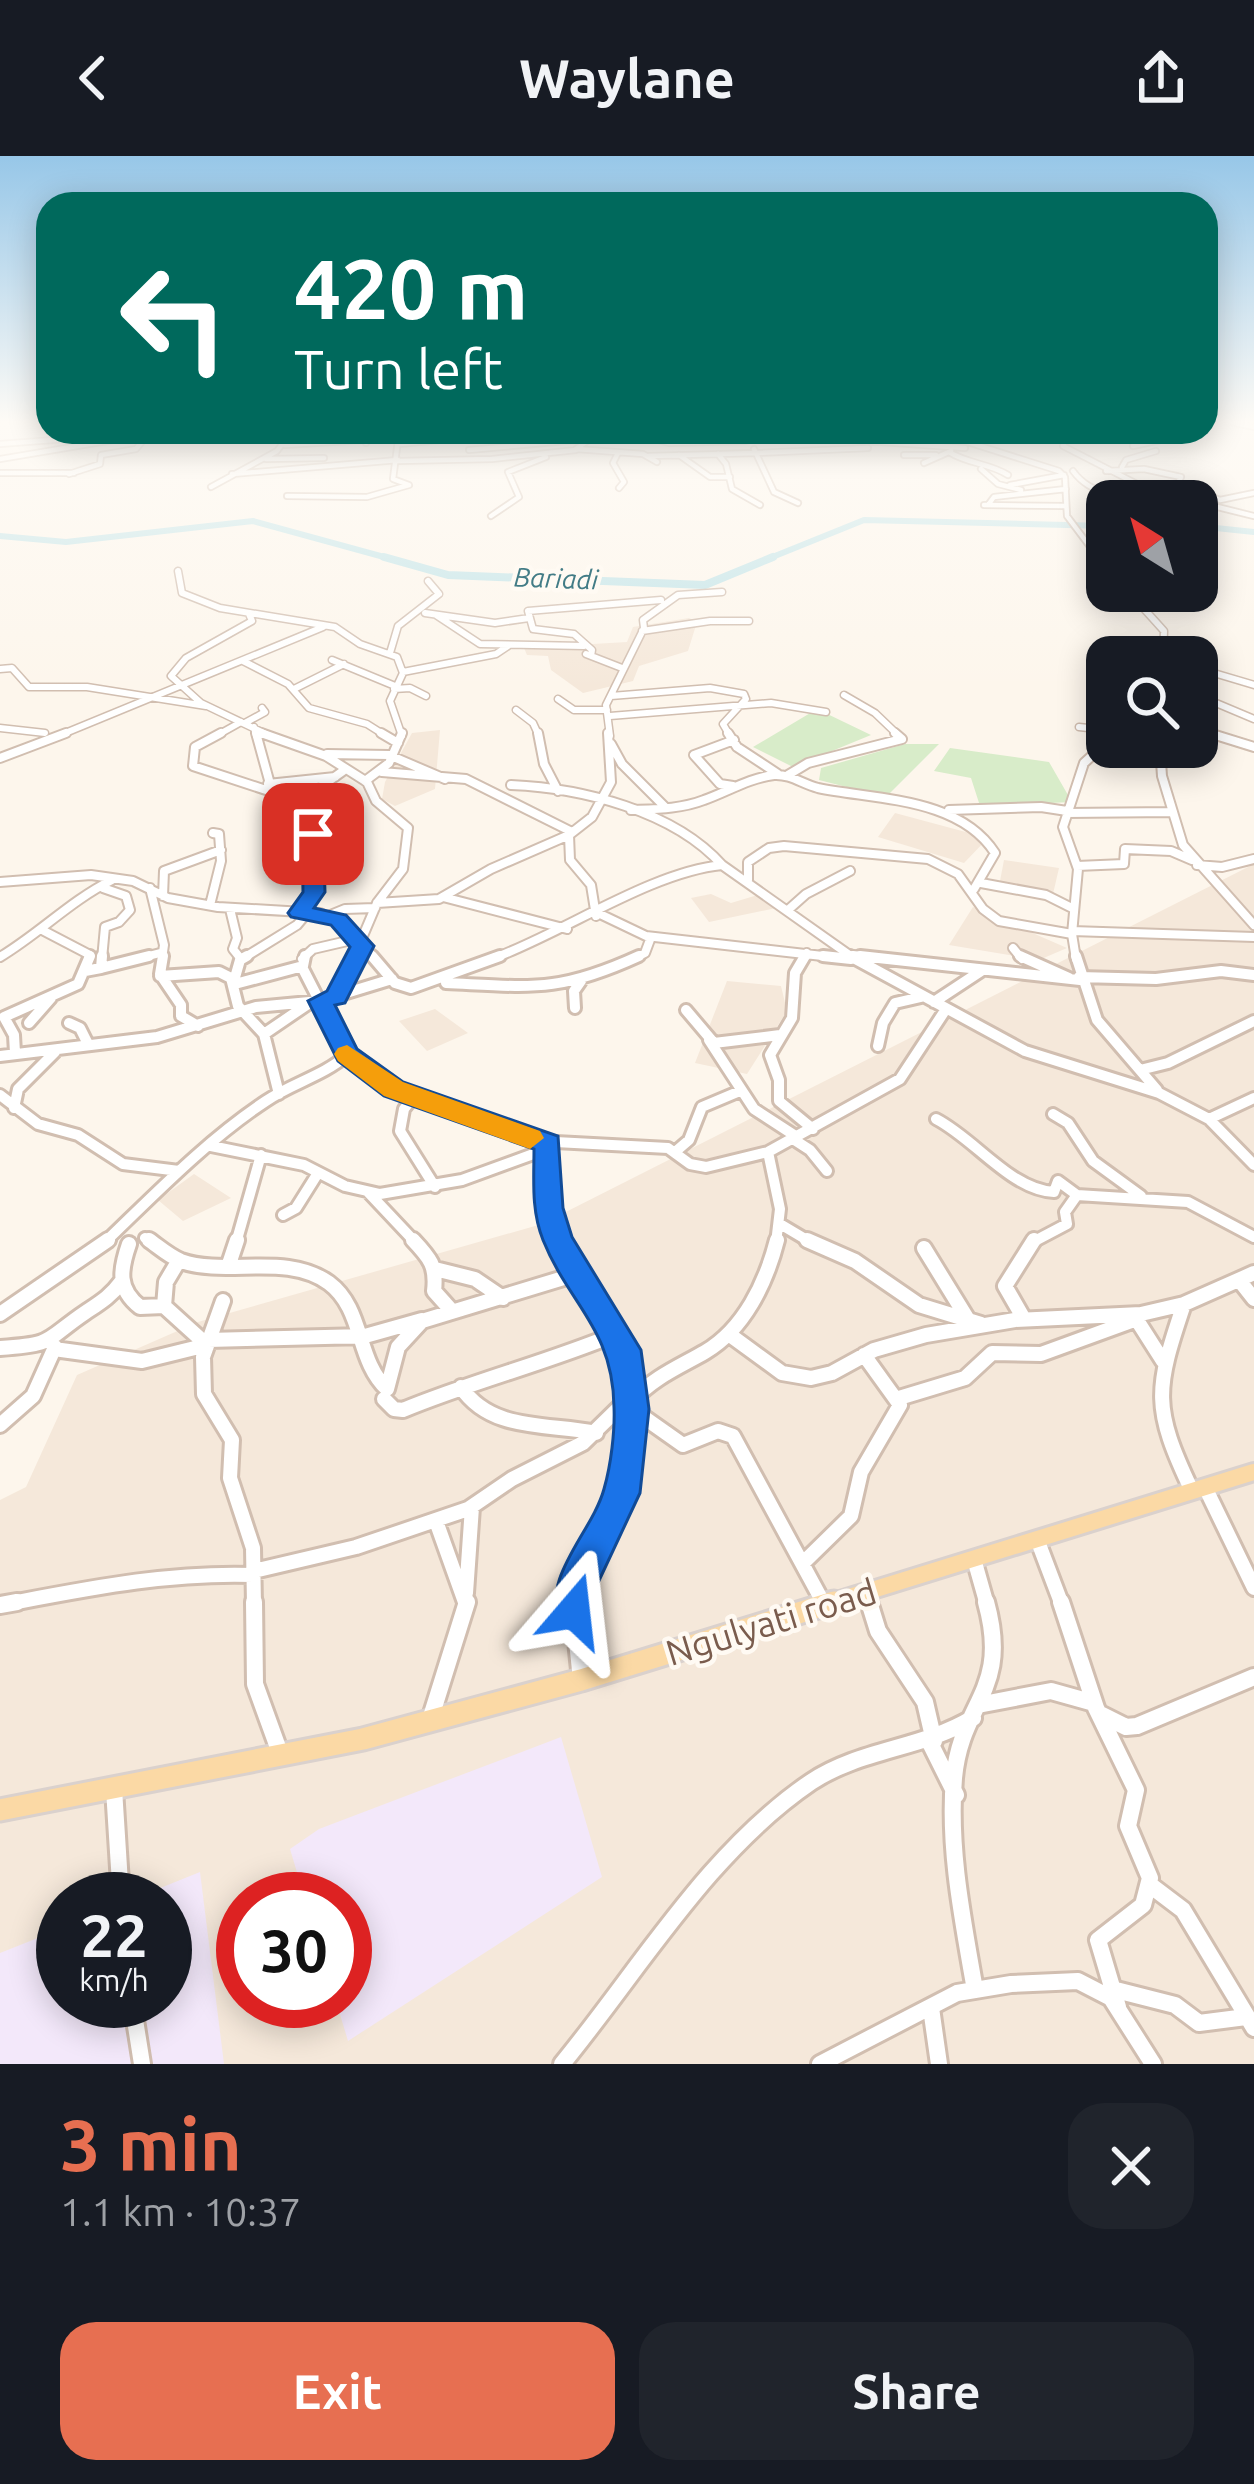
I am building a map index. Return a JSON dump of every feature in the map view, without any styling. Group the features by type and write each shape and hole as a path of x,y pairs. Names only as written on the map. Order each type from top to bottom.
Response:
{"main road":[{"name":"Ngulyati road","path":"0,1810 113,1784 363,1739 581,1681 1254,1472"}],"street":[{"path":"490,516 506,510"},
{"path":"1065,510 1086,542"},
{"path":"178,571 182,593 249,614 327,625 390,653 403,671"},
{"path":"390,653 389,640 398,624 425,613 440,592 428,581"},
{"path":"591,652 574,634 536,630 528,611 662,600 684,592 722,592"},
{"path":"328,916 345,909 442,897 571,834 610,791 611,696 643,620 662,600"},
{"path":"1147,612 1164,636"},
{"path":"425,613 495,623 529,618"},
{"path":"249,614 252,621 241,631 206,645 172,670 173,679 208,706 288,744 324,754 398,748"},
{"path":"436,615 477,642 558,644 591,652 622,668"},
{"path":"642,631 710,621 749,621"},
{"path":"0,758 183,688 327,625"},
{"path":"403,671 500,653 510,644"},
{"path":"332,660 394,688 426,695"},
{"path":"242,661 294,689 309,708 341,714 448,781"},
{"path":"294,689 344,664"},
{"path":"0,668 14,669 30,688 68,684 144,701 208,706"},
{"path":"373,794 398,748 401,721 390,705 403,671"},
{"path":"1218,674 1254,685"},
{"path":"611,696 644,696 678,687 722,688 746,695 723,723 734,740 768,771 817,788 939,810 1173,812"},
{"path":"631,810 698,803 736,785 902,740 875,712 844,695"},
{"path":"559,699 574,710 609,713 780,703 826,712"},
{"path":"1218,704 1254,719"},
{"path":"262,708 265,712 247,724 195,747 193,766 207,775 303,798 341,774"},
{"path":"516,710 526,715 542,742 544,770 558,790"},
{"path":"247,724 281,830 311,831 313,898 298,925 241,959 234,983 241,1011 264,1034 279,1094"},
{"path":"0,728 54,734"},
{"path":"1079,728 1086,728"},
{"path":"1218,736 1254,747"},
{"path":"734,740 694,755 720,784 736,785"},
{"path":"611,744 622,764 666,808"},
{"path":"324,754 341,774"},
{"path":"1086,761 1063,831 1077,866 1072,908 1077,978 1097,1020 1159,1093"},
{"path":"1164,768 1174,826 1195,863 1254,925"},
{"path":"365,781 382,772 466,779 476,789 516,801 571,834"},
{"path":"270,792 341,774 365,781 410,832 403,869 376,906 336,997"},
{"path":"511,785 558,790 631,810 690,834 722,865 852,957 1025,1051 1159,1093 1209,1120 1254,1164"},
{"path":"939,810 961,819 992,843 995,857 978,886 987,913 998,920 1039,932 1254,937"},
{"path":"210,905 221,850 219,834 213,833"},
{"path":"571,834 570,860 591,885 598,915"},
{"path":"748,880 746,865 753,858 773,847 798,846 925,857 978,886 1046,895 1072,908"},
{"path":"1077,866 1124,865 1125,849 1171,851 1195,863 1222,867 1254,859"},
{"path":"164,896 164,871 221,850"},
{"path":"0,957 44,931 78,896 108,884 150,888 164,896 230,908 328,916 345,925 392,980 411,988 567,929 692,868 722,865"},
{"path":"788,910 806,894 850,872"},
{"path":"0,882 80,874 126,896 130,910 121,921 105,927 100,968"},
{"path":"150,888 164,945 160,976 181,1005 181,1016 198,1026"},
{"path":"442,897 567,929"},
{"path":"230,908 237,938 233,950 241,959"},
{"path":"598,915 651,937 981,971 1077,978 1156,979 1221,970 1254,975"},
{"path":"15,1053 14,1035 4,1017 78,984 85,970 89,950 44,931"},
{"path":"432,983 517,983 546,988 581,981 645,953 651,937"},
{"path":"360,942 309,950 302,967 316,1002 347,1054 375,1079 548,1146 674,1152 689,1164 706,1167 768,1152 900,1079 935,1003 981,971"},
{"path":"1013,948 1023,960 1077,978"},
{"path":"85,970 160,952"},
{"path":"807,953 795,973 792,1018 770,1055 779,1080 779,1101 813,1130"},
{"path":"160,976 219,972 234,983 302,967"},
{"path":"0,1056 158,1037 241,1011 316,1002 392,980"},
{"path":"575,1008 574,992 581,981"},
{"path":"29,1024 54,995"},
{"path":"264,1034 316,1002"},
{"path":"878,1046 883,1023 895,1003 935,1003"},
{"path":"686,1010 754,1109 810,1150 826,1171"},
{"path":"1140,1070 1168,1063 1254,1021"},
{"path":"69,1024 80,1028 88,1044"},
{"path":"709,1040 722,1044 780,1035"},
{"path":"14,1108 18,1090 55,1052"},
{"path":"0,1314 96,1251 180,1171 279,1094 332,1069 347,1054"},
{"path":"674,1152 689,1139 702,1107 740,1091"},
{"path":"0,1095 38,1124 78,1135 123,1164 180,1171"},
{"path":"416,1095 397,1118 397,1130 435,1187"},
{"path":"1209,1120 1254,1098"},
{"path":"1052,1114 1068,1123 1093,1161 1143,1198"},
{"path":"936,1119 964,1133 1034,1191 1054,1192 1058,1181 1077,1196 1188,1202 1254,1237"},
{"path":"211,1146 304,1165 368,1192 435,1187 548,1146"},
{"path":"548,1146 548,1208 558,1240 625,1350 632,1402 622,1493 573,1598 581,1681"},
{"path":"0,1605 140,1579 254,1573 356,1547 472,1507 596,1432 656,1376 730,1335 761,1280 780,1224 768,1152"},
{"path":"229,1264 239,1238 246,1192 261,1155"},
{"path":"283,1215 296,1208 318,1173"},
{"path":"368,1192 424,1251 435,1269 434,1291 451,1310"},
{"path":"1024,1319 1005,1286 1033,1239 1067,1223 1066,1207 1077,1196"},
{"path":"780,1224 827,1252 855,1261 919,1305 984,1326"},
{"path":"145,1238 179,1260 312,1273 328,1280 347,1303 368,1374 386,1389 398,1346 425,1319"},
{"path":"129,1244 120,1269 125,1295 140,1307 164,1306 207,1343"},
{"path":"924,1248 968,1318"},
{"path":"164,1306 169,1276 179,1260"},
{"path":"435,1269 475,1279 503,1298"},
{"path":"0,1348 56,1343 142,1361 207,1343 357,1334 503,1298 580,1273"},
{"path":"898,1398 965,1378 992,1353 1041,1354 1135,1317 1184,1304 1254,1273"},
{"path":"1239,1280 1254,1299"},
{"path":"0,1425 32,1396 56,1343 122,1281"},
{"path":"223,1301 207,1343 204,1394 232,1440 230,1478 246,1520 254,1573 255,1684 280,1753"},
{"path":"1184,1304 1163,1360 1160,1393 1165,1423 1254,1588"},
{"path":"730,1335 782,1373 799,1377 832,1373 864,1355 926,1335 1024,1319 1135,1317"},
{"path":"1135,1317 1163,1360"},
{"path":"384,1399 394,1409 404,1410 461,1387 563,1358 616,1334"},
{"path":"804,1562 851,1516 861,1472 900,1405 864,1355"},
{"path":"461,1387 468,1401 483,1412 525,1424 568,1425 596,1432"},
{"path":"632,1402 683,1445 718,1431 729,1432 747,1456 826,1607"},
{"path":"430,1720 463,1624 472,1507"},
{"path":"436,1521 465,1594"},
{"path":"820,2064 957,1994 975,1990 1078,1981 1115,1998 1183,2008 1198,2023 1251,2019 1183,1910 1150,1885 1127,1821 1136,1790 1096,1708 1083,1658 1037,1539"},
{"path":"974,1559 994,1667 958,1750 964,1933 975,1990"},
{"path":"866,1594 878,1631 925,1702 932,1742 956,1795"},
{"path":"562,2064 716,1874 789,1798 841,1765 932,1742 975,1712 1019,1693 1060,1690 1126,1726 1137,1726 1254,1677"},
{"path":"113,1784 119,1872"},
{"path":"1150,1885 1145,1903 1103,1931 1098,1940 1115,1998 1153,2064"},
{"path":"931,2008 939,2064"},
{"path":"136,2028 142,2064"}],"shaded area":[{"path":"689,618 697,622 688,651 639,666 633,681 583,693 551,670 548,656 527,655 524,648 627,642 633,627"},
{"path":"440,730 435,789 395,806 382,799 385,782 412,733"},
{"path":"895,813 988,838 964,863 878,837"},
{"path":"1004,860 1059,868 1053,894 1000,881"},
{"path":"1254,864 1254,2064 0,2064 0,1500 26,1487 77,1375 198,1322 542,1224"},
{"path":"711,894 731,903 761,894 786,906 709,922 691,898"},
{"path":"973,907 1067,948 1039,960 949,945"},
{"path":"727,981 781,986 787,1011 747,1074 695,1063"},
{"path":"435,1009 468,1033 427,1051 399,1021"},
{"path":"194,1174 231,1198 183,1221 158,1200"},
{"path":"561,1737 602,1877 372,2026 372,1872 297,1872 290,1849 319,1829"},
{"path":"200,1872 224,2064 0,2064 0,1953 36,1939 36,2028 192,2028 192,1875"},
{"path":"344,2028 368,2028 348,2041"}],"green space":[{"path":"817,709 871,735 793,767 753,747"},
{"path":"905,744 939,744 886,797 819,780 821,768"},
{"path":"950,748 1049,762 1072,802 980,806 971,778 934,771"}],"waterway":[{"name":"Bariadi","path":"765,560 864,520 1086,525"},
{"name":"Bariadi","path":"0,536 66,542 253,521 395,560"},
{"name":"Bariadi","path":"1218,528 1254,532"},
{"name":"Bariadi","path":"384,557 448,575 705,585 773,557"}],"slow traffic":[{"path":"347,1054 394,1089 530,1138"}],"route":[{"path":"313,834 313,898 299,913 338,920 362,946 336,997 320,1001 347,1054 394,1089 548,1143 544,1174 558,1240 625,1350 631,1373 632,1421 622,1493 577,1585 574,1611"}]}
